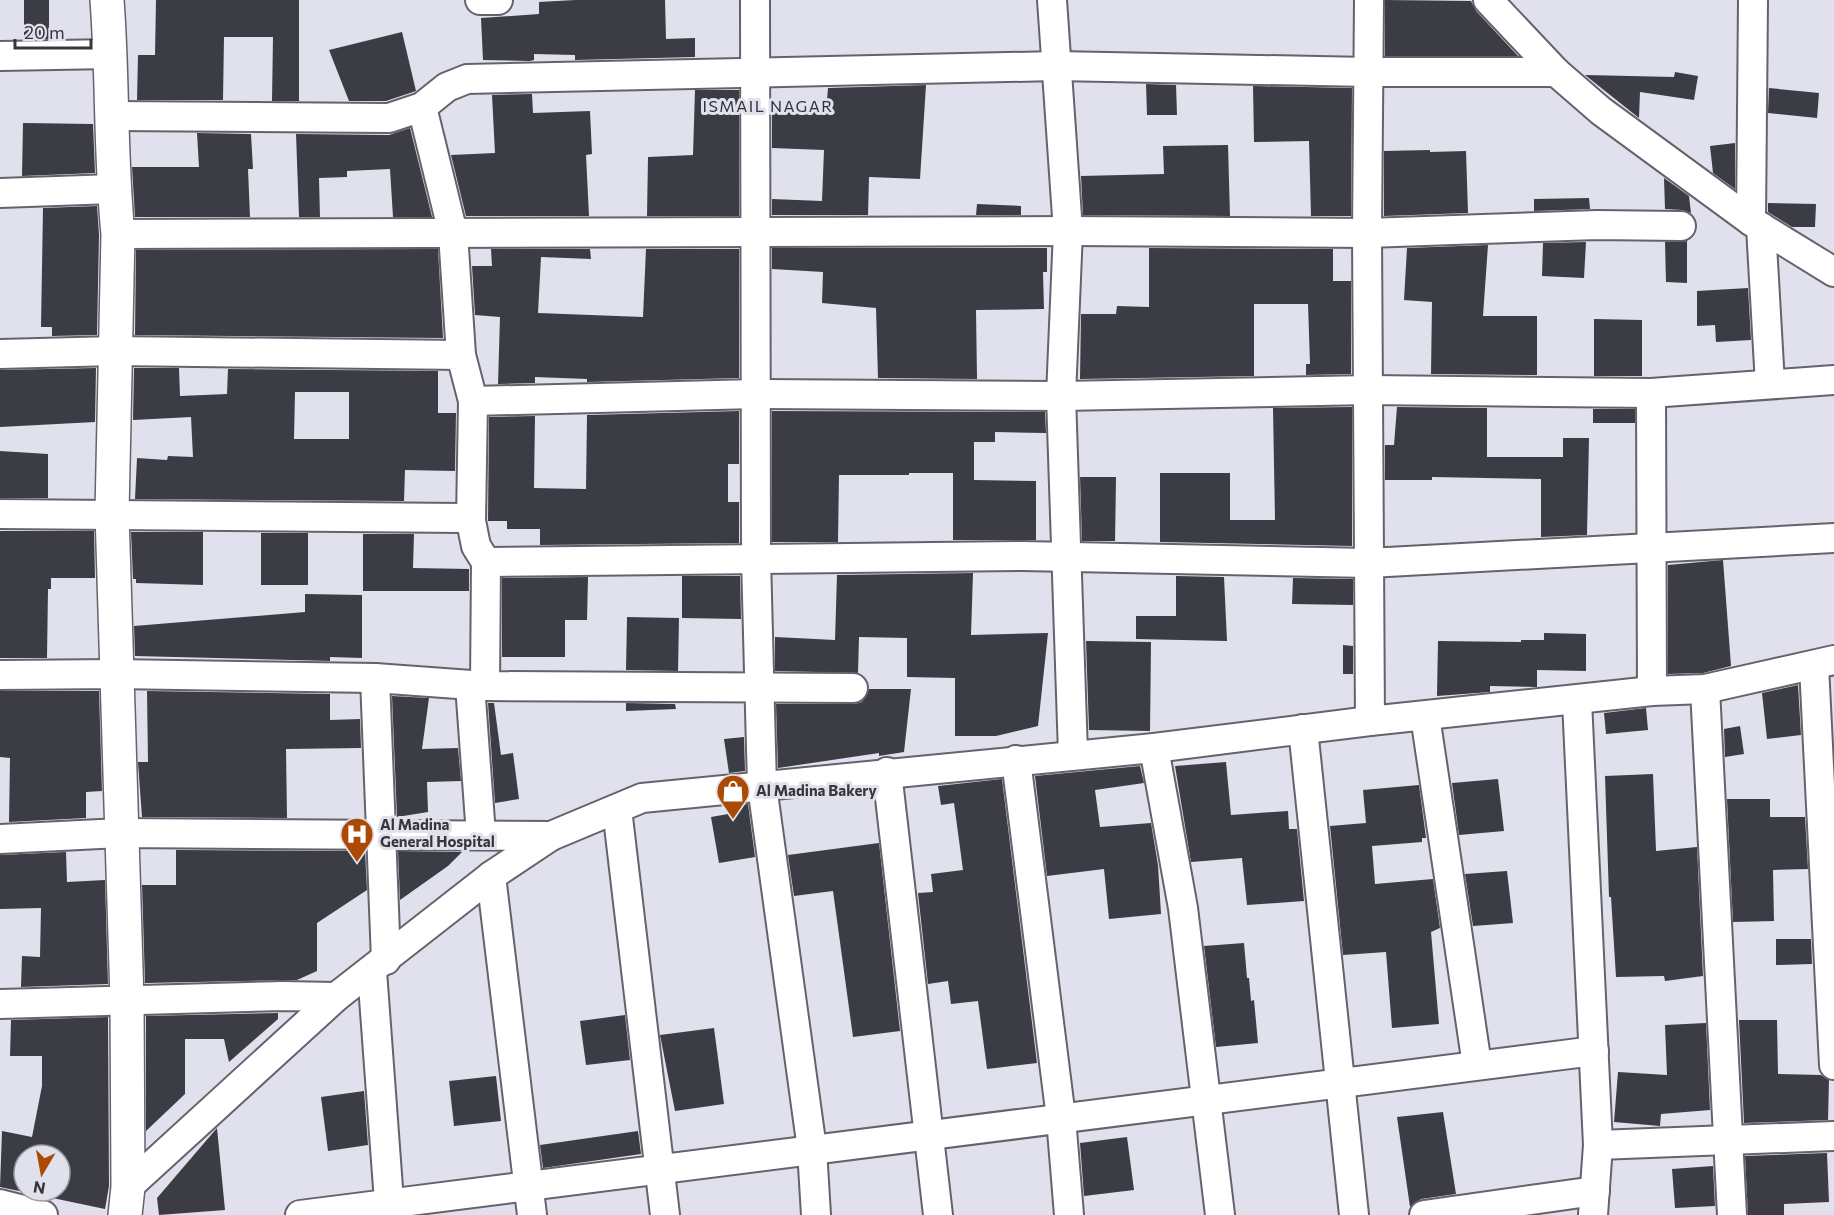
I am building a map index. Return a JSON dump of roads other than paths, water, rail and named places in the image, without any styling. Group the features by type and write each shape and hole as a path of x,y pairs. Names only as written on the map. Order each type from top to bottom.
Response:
{"street":[{"path":"107,0 113,116 113,189 118,234 112,513 115,674 127,1000 127,1201"},
{"path":"480,0 498,0"},
{"path":"755,0 753,70 756,558 762,786 812,1149 816,1215"},
{"path":"1052,0 1068,231 1061,396 1073,754"},
{"path":"1369,0 1367,233 1370,721"},
{"path":"1488,0 1556,72 1600,111 1756,224 1834,272"},
{"path":"1753,0 1756,224 1770,384"},
{"path":"0,56 111,54"},
{"path":"113,116 388,118 422,107 447,87 467,79 753,70 1056,66 1368,72 1556,72"},
{"path":"422,107 453,233 461,355 473,401 471,521 476,546 486,562 477,686 481,835"},
{"path":"0,193 113,189"},
{"path":"118,234 755,231 1367,233 1596,225 1682,226"},
{"path":"0,354 115,351 461,355"},
{"path":"473,401 756,394 1061,396 1369,390 1651,393 1834,380"},
{"path":"1651,393 1652,692"},
{"path":"0,514 453,517 471,521"},
{"path":"486,562 1065,557 1369,563 1834,538"},
{"path":"127,1201 336,997 491,876 551,836 642,798 887,772 1154,748 1370,721 1652,692 1705,689 1824,663 1834,1065"},
{"path":"0,675 115,674 375,678 477,686 853,688"},
{"path":"375,678 380,834 379,965 389,1209"},
{"path":"1705,689 1732,1215"},
{"path":"1424,1215 1594,1203 1598,1145 1578,701"},
{"path":"1425,716 1477,1065"},
{"path":"1303,729 1354,1215"},
{"path":"1154,748 1183,908 1221,1215"},
{"path":"1017,760 1061,1118 1069,1215"},
{"path":"887,772 938,1215"},
{"path":"616,809 665,1215"},
{"path":"0,838 120,833 551,836"},
{"path":"491,876 532,1215"},
{"path":"0,1004 282,996 336,997"},
{"path":"300,1215 389,1209 529,1184 1594,1051"},
{"path":"1598,1145 1834,1136"},
{"path":"0,1204 43,1215"}],"place":[{"name":"Al Madina Bakery","path":"733,820"},
{"name":"Al Madina General Hospital","path":"357,863"}],"district":[{"name":"ISMAIL NAGAR","path":"768,106"}]}
